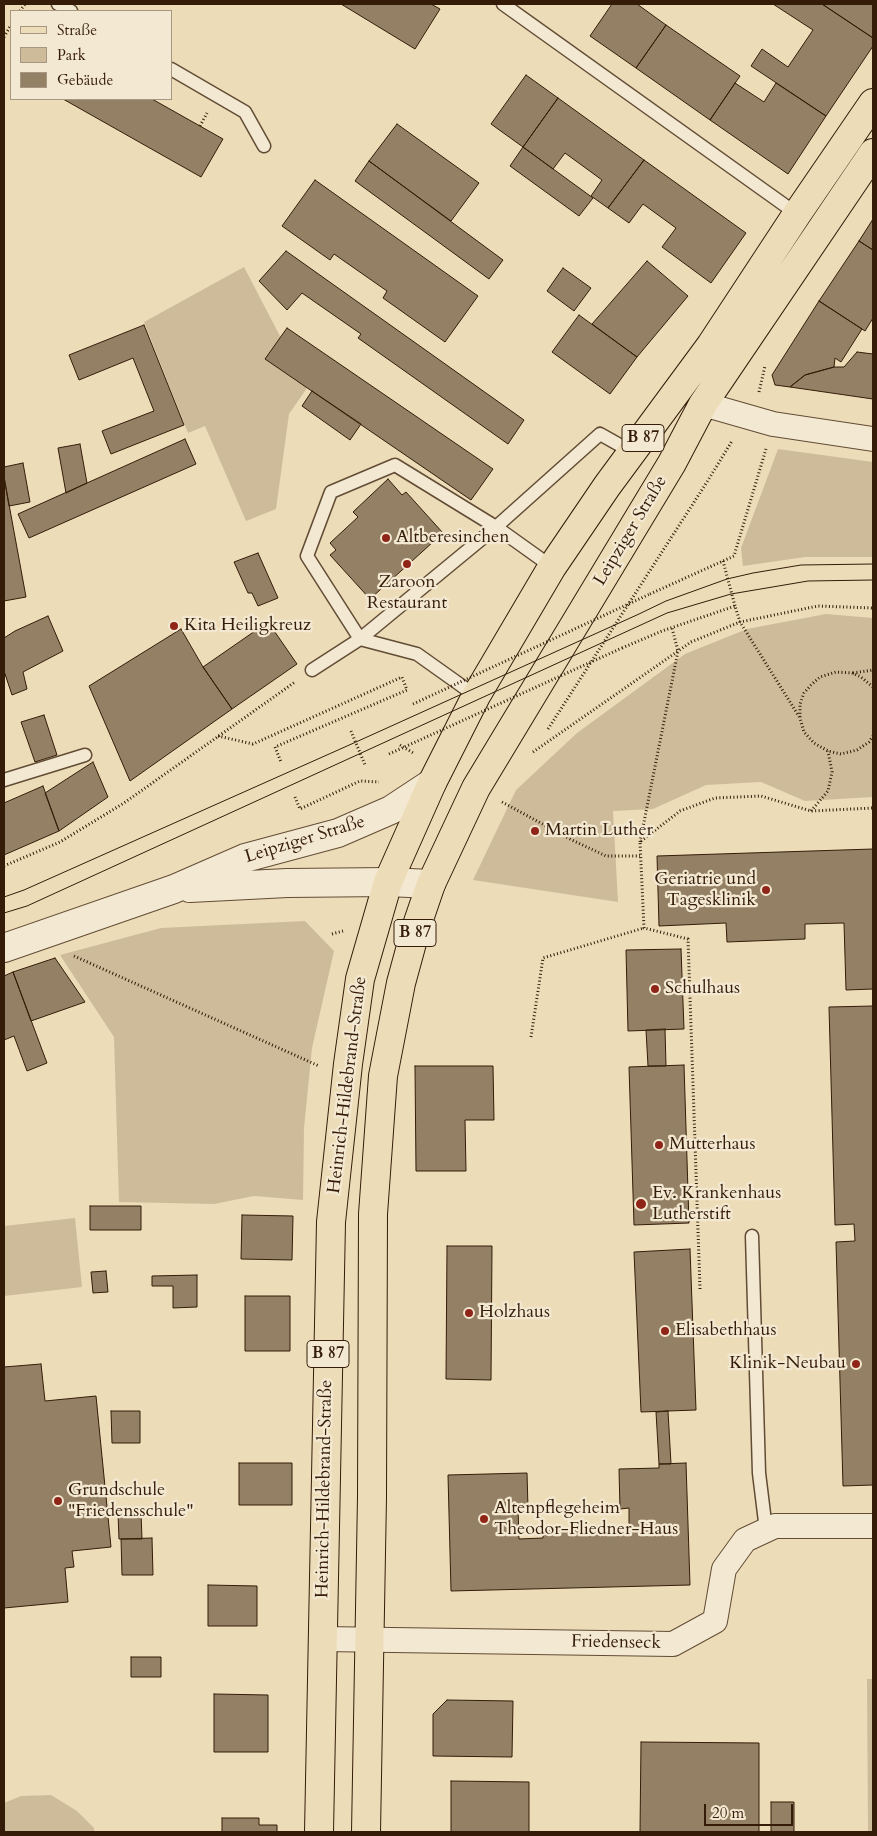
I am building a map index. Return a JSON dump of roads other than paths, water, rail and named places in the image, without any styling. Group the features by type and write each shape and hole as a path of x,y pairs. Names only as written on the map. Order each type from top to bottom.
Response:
{"main road":[{"name":"B 87","path":"388,882 432,784 476,696 552,567 632,452 711,345 797,214 873,104"},
{"name":"Leipziger Straße","path":"431,884 476,788 672,463 703,404 873,153"},
{"name":"Heinrich-Hildebrand-Straße","path":"319,1832 331,1222 348,1064 360,979 388,882"},
{"name":"Heinrich-Hildebrand-Straße","path":"366,1832 372,1496 374,1214 383,1076 401,983 431,884"}],"street":[{"path":"703,404 773,424 873,439"},
{"name":"Leipziger Straße","path":"4,948 174,889 245,858 352,828 391,810 432,784"},
{"name":"Leipziger Straße","path":"174,889 287,883 388,882 431,884"},
{"name":"Friedenseck","path":"322,1639 673,1644 715,1621 724,1569 745,1540 775,1526 873,1526"}],"lane":[{"path":"58,4 69,10"},
{"path":"503,4 797,214"},
{"path":"172,70 245,112 264,146"},
{"path":"312,670 360,639 496,527 600,434 632,452"},
{"path":"476,696 416,654 360,639 306,556 331,492 395,464 496,527 552,567"},
{"path":"4,780 85,755"},
{"path":"752,1236 759,1473 766,1530"}],"tram line":[{"path":"4,897 24,890 356,742 666,601 727,579 753,573 801,565 873,564"},
{"path":"4,913 27,906 667,613 731,594 808,581 873,580"}],"place":[{"name":"Altberesinchen","path":"386,538"},
{"name":"Zaroon Restaurant","path":"407,564"},
{"name":"Kita Heiligkreuz","path":"174,626"},
{"name":"Martin Luther","path":"535,831"},
{"name":"Geriatrie und Tagesklinik","path":"766,890"},
{"name":"Schulhaus","path":"655,989"},
{"name":"Mutterhaus","path":"659,1145"},
{"name":"Ev. Krankenhaus Lutherstift","path":"641,1204"},
{"name":"Holzhaus","path":"469,1313"},
{"name":"Elisabethhaus","path":"665,1331"},
{"name":"Klinik-Neubau","path":"856,1364"},
{"name":"Grundschule \"Friedensschule\"","path":"58,1501"},
{"name":"Altenpflegeheim Theodor-Fliedner-Haus","path":"484,1519"}]}
